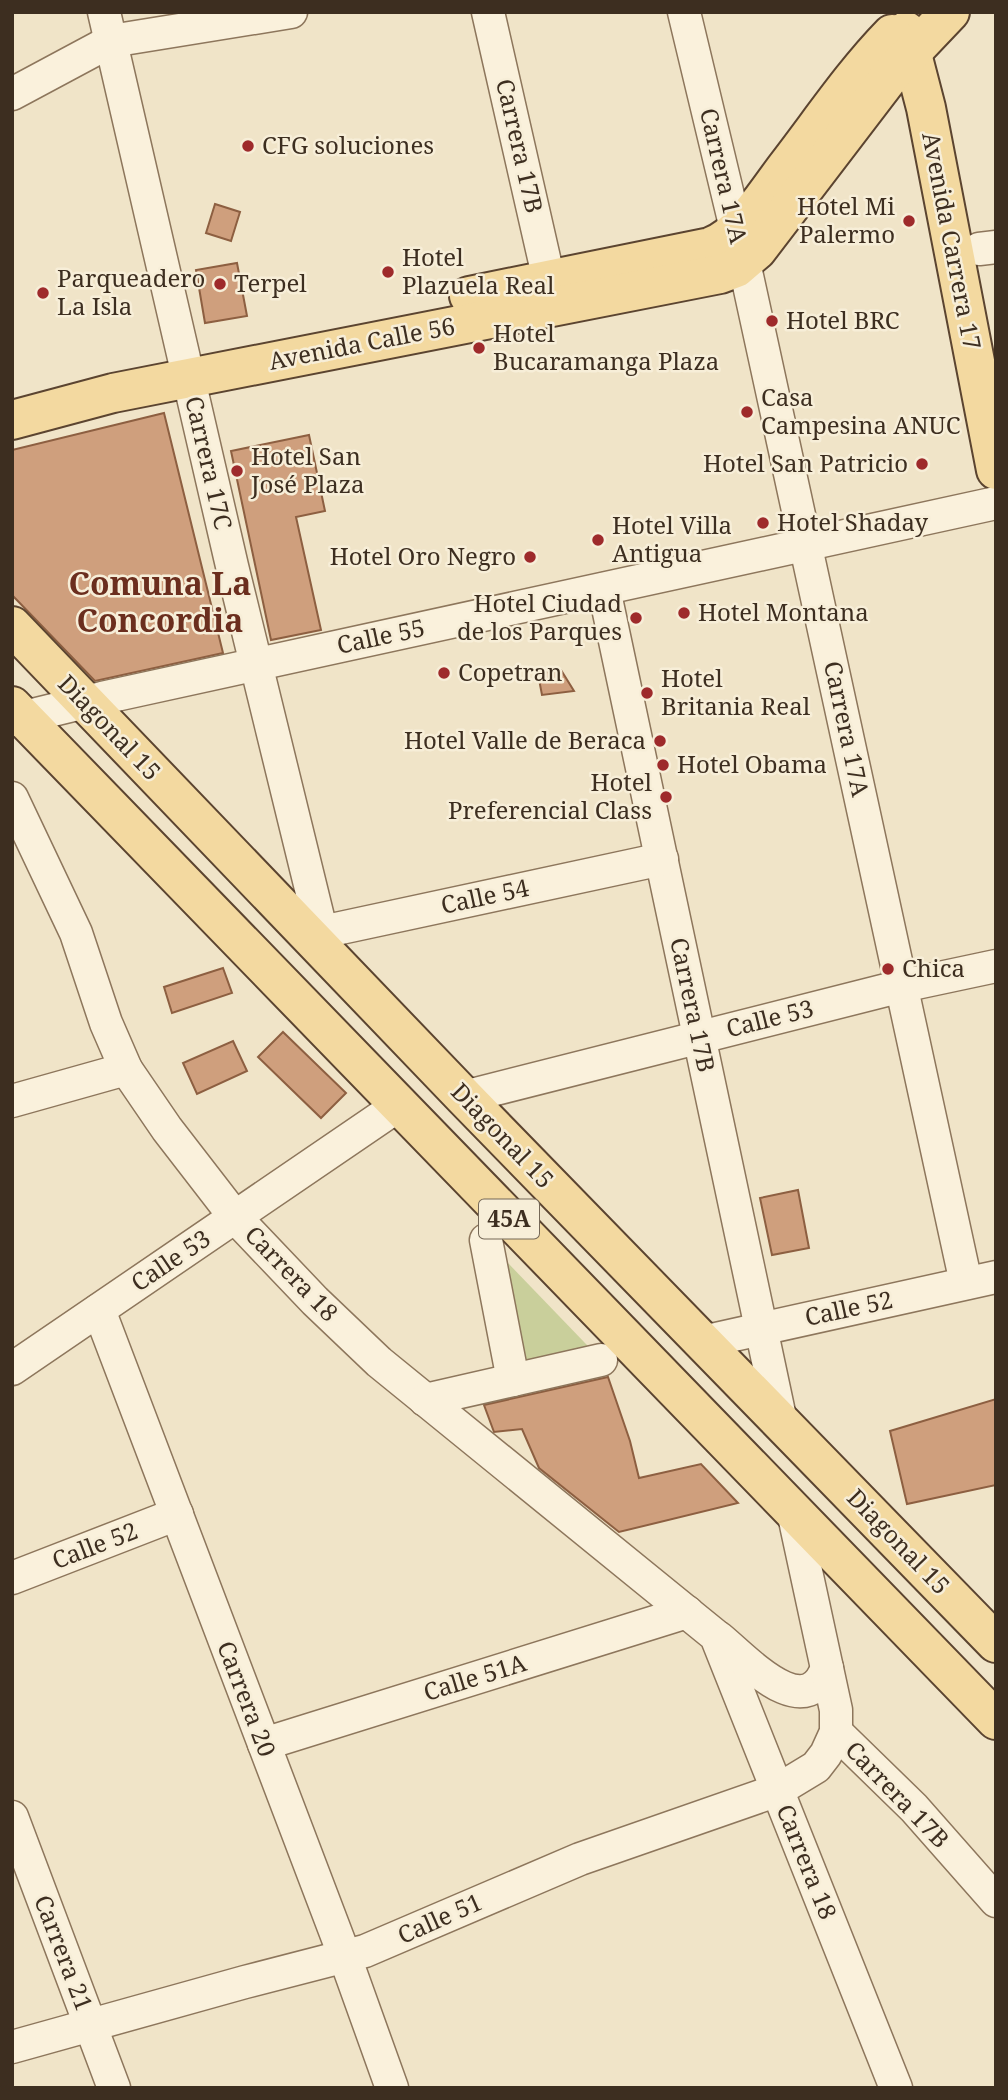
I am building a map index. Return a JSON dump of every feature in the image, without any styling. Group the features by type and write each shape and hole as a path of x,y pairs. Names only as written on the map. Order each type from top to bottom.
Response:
{"main road":[{"name":"Avenida Calle 56","path":"12,420 185,367 549,280 710,247 726,240 740,246 765,240 893,72 921,21"},
{"name":"Avenida Carrera 17","path":"921,21 988,248 996,331"},
{"name":"Avenida Carrera 17","path":"921,21 926,108 996,470"},
{"name":"Avenida Calle 56","path":"12,394 52,383 185,367 720,274 740,246"},
{"name":"Diagonal 15","path":"12,626 319,940 464,1097 994,1638"},
{"name":"45A","path":"16,714 996,1720"}],"street":[{"path":"12,94 107,26 291,12"},
{"name":"Carrera 17B","path":"488,12 549,280"},
{"name":"Carrera 17A","path":"684,12 740,246 902,986 981,1280"},
{"name":"Carrera 17C","path":"107,26 319,940"},
{"name":"Calle 55","path":"16,714 84,702 996,503"},
{"name":"Carrera 17B","path":"604,589 781,1422"},
{"name":"Carrera 18","path":"12,798 76,933 106,1023 126,1069 167,1129 235,1217 315,1301 379,1362 781,1688 796,1693 812,1690 822,1682 827,1668"},
{"name":"Calle 54","path":"319,940 662,859"},
{"name":"Calle 53","path":"464,1097 902,986 996,966"},
{"path":"12,1101 126,1069"},
{"name":"Calle 53","path":"12,1369 399,1105"},
{"path":"486,1240 513,1380"},
{"name":"Calle 52","path":"702,1342 981,1280"},
{"name":"Carrera 20","path":"99,1310 392,2088"},
{"path":"425,1400 601,1360"},
{"name":"Carrera 17B","path":"793,1511 836,1710 836,1732 914,1808 996,1901"},
{"name":"Calle 52","path":"12,1578 177,1514"},
{"name":"Calle 51A","path":"264,1744 687,1612"},
{"name":"Carrera 18","path":"716,1636 897,2088"},
{"name":"Calle 51","path":"12,2048 245,1982 345,1958 391,1941 580,1859 778,1790 816,1767 826,1754 836,1732"},
{"name":"Carrera 21","path":"12,1817 19,1856 91,2025 114,2088"}],"green space":[{"path":"480,1234 611,1370 502,1372"}],"building":[{"path":"215,204 240,212 231,241 206,233"},
{"name":"Terpel","path":"237,263 247,316 205,323 196,270"},
{"path":"164,413 223,653 95,681 12,595 12,450"},
{"path":"309,435 325,511 296,517 321,630 271,640 231,451"},
{"path":"561,670 574,691 542,695 538,674"},
{"path":"223,968 232,993 172,1013 164,987"},
{"path":"283,1032 346,1093 321,1118 258,1057"},
{"path":"233,1041 247,1071 197,1094 183,1063"},
{"path":"798,1190 809,1248 772,1255 760,1198"},
{"path":"608,1377 630,1441 639,1478 701,1464 738,1503 619,1532 539,1468 522,1429 494,1432 484,1405"},
{"path":"996,1399 996,1485 907,1504 890,1431"}],"place":[{"name":"CFG soluciones","path":"248,146"},
{"name":"Hotel Mi Palermo","path":"909,221"},
{"name":"Hotel Plazuela Real","path":"388,272"},
{"name":"Terpel","path":"220,284"},
{"name":"Parqueadero La Isla","path":"43,293"},
{"name":"Hotel BRC","path":"772,321"},
{"name":"Hotel Bucaramanga Plaza","path":"479,348"},
{"name":"Casa Campesina ANUC","path":"747,412"},
{"name":"Hotel San Patricio","path":"922,464"},
{"name":"Hotel San José Plaza","path":"237,471"},
{"name":"Hotel Shaday","path":"763,523"},
{"name":"Hotel Villa Antigua","path":"598,540"},
{"name":"Hotel Oro Negro","path":"530,557"},
{"name":"Hotel Montana","path":"684,613"},
{"name":"Hotel Ciudad de los Parques","path":"636,618"},
{"name":"Copetran","path":"444,673"},
{"name":"Hotel Britania Real","path":"647,693"},
{"name":"Hotel Valle de Beraca","path":"660,741"},
{"name":"Hotel Obama","path":"663,765"},
{"name":"Hotel Preferencial Class","path":"666,797"},
{"name":"Chica","path":"888,969"}],"district":[{"name":"Comuna La Concordia","path":"160,602"}]}
